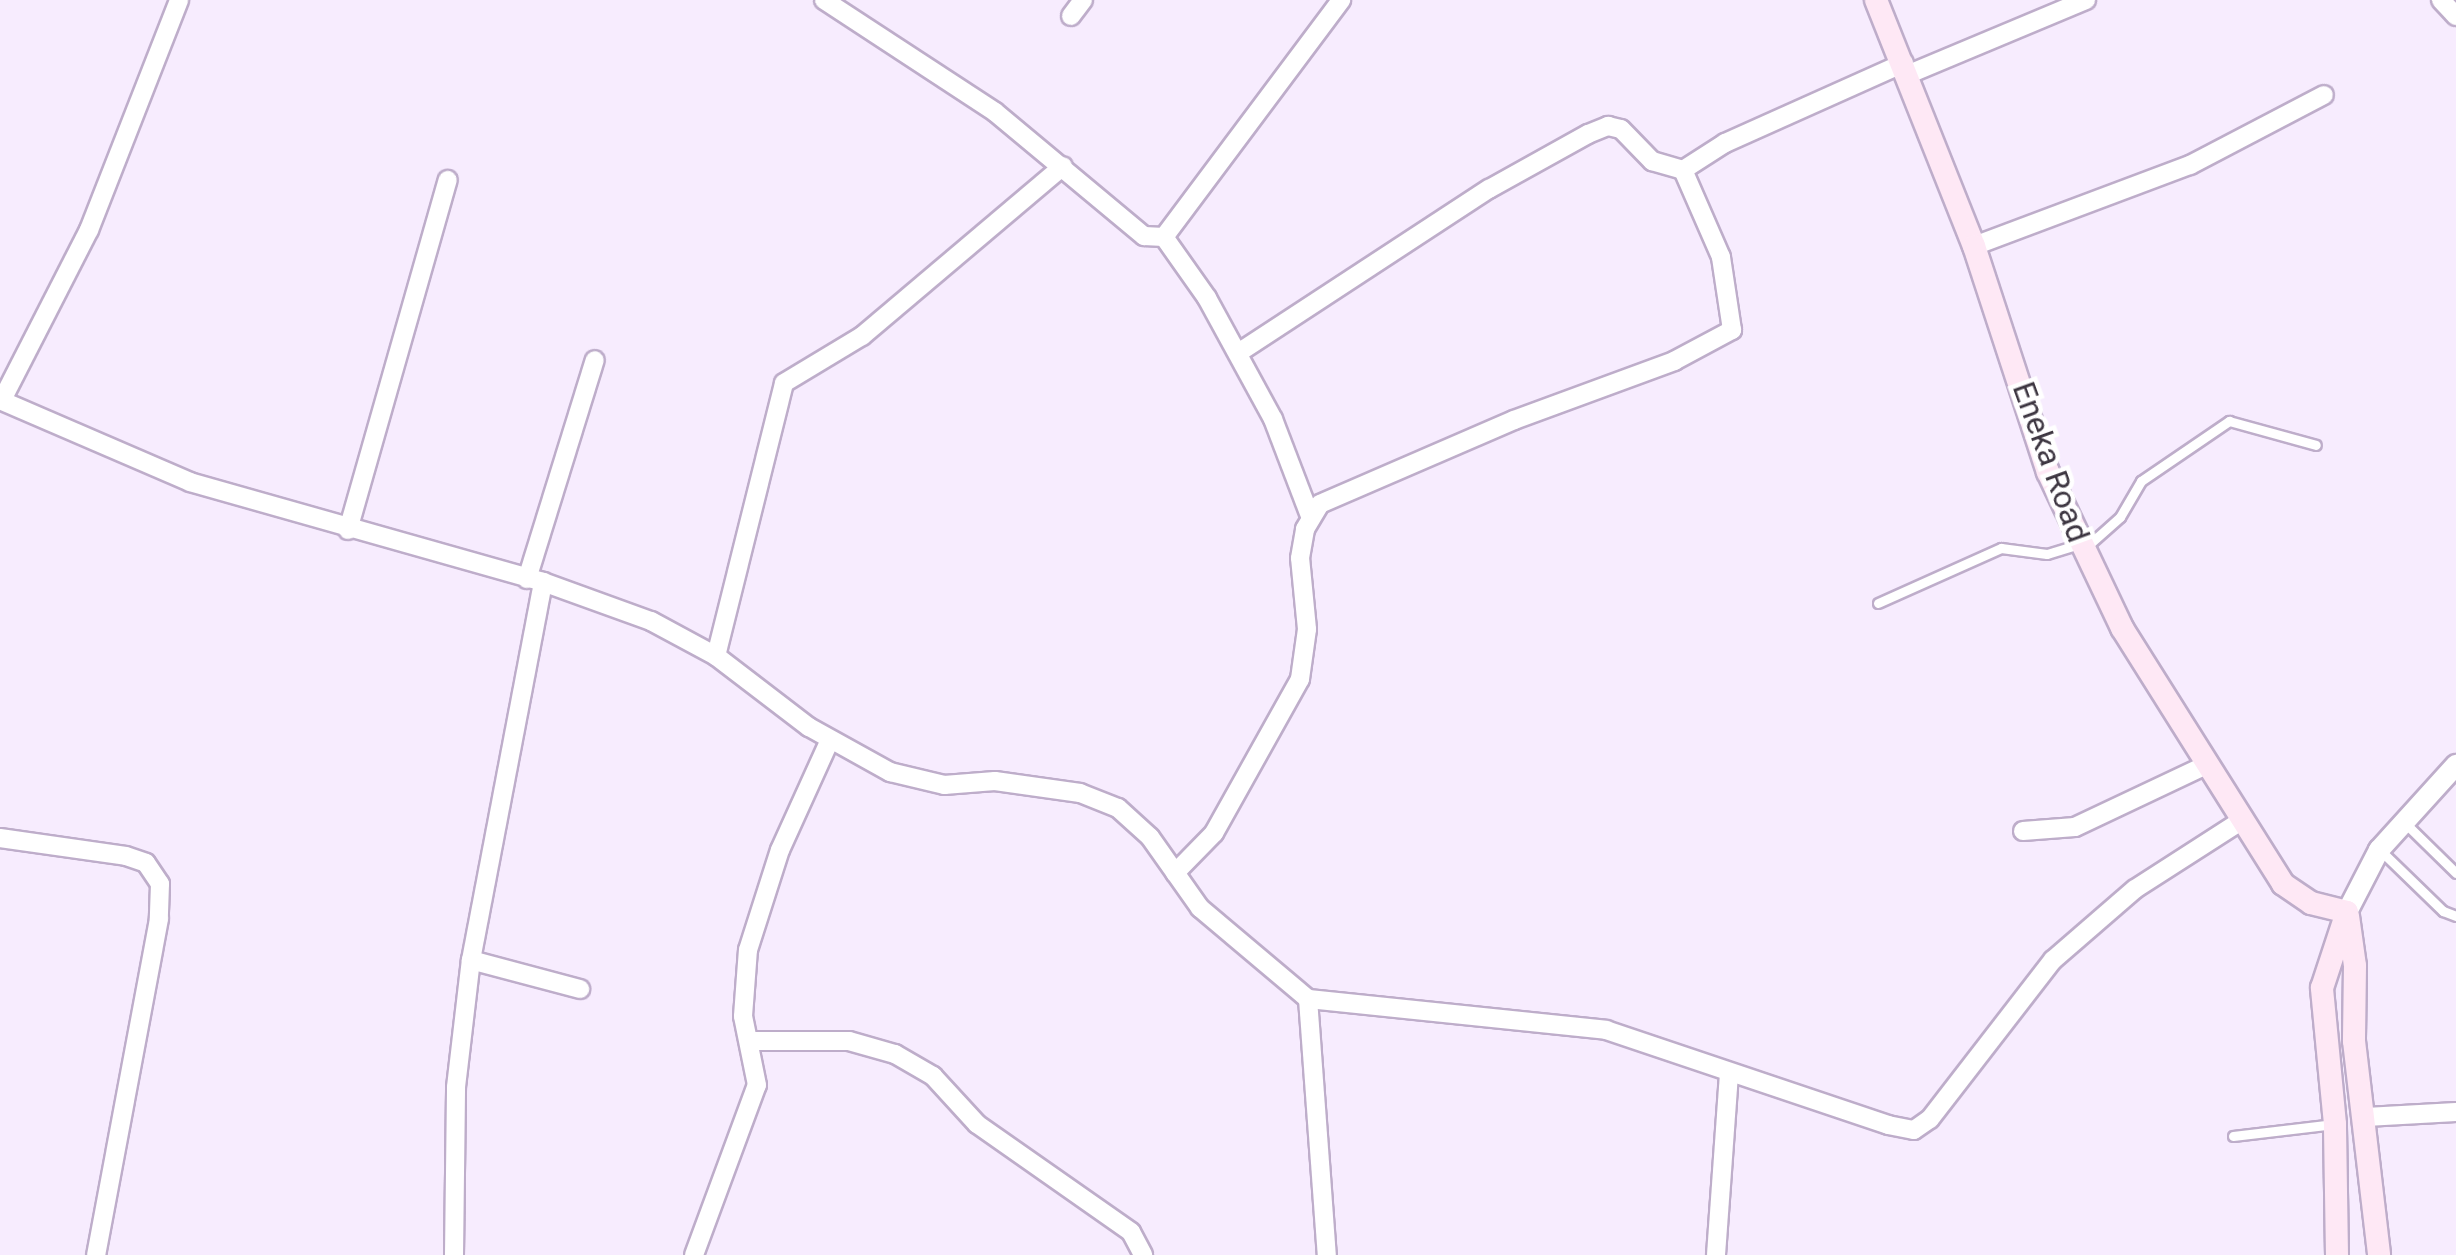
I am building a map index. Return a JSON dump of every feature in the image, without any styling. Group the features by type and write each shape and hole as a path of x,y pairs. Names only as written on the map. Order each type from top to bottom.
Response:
{"main road":[{"name":"Eneka Road","path":"1876,0 1974,246 2080,547 2204,766 2283,884 2311,902 2347,912"},
{"path":"2347,912 2355,966 2354,1041 2366,1117 2379,1255"},
{"path":"2337,1255 2335,1124 2322,988 2347,912"}],"street":[{"path":"179,0 89,230 1,400 190,482 348,530 535,580 651,622 716,656 830,740 890,772 944,785 994,781 1080,793 1118,808 1237,945 1308,998 1606,1030 1728,1074 1914,1130 1930,1119 2053,960 2135,889 2241,821"},
{"path":"824,0 995,112 1144,236 1164,237"},
{"path":"1071,16 1083,0"},
{"path":"1238,353 1489,189 1608,126 1621,129 1652,161 1683,170 1725,143 2086,0"},
{"path":"2441,0 2456,16"},
{"path":"1164,237 1339,1"},
{"path":"1974,246 2190,165 2324,94"},
{"path":"716,656 784,384 862,336 1063,166"},
{"path":"1175,874 1214,833 1300,679 1307,629 1300,558 1310,516 1320,504 1514,420 1674,361 1732,330 1721,257 1683,170"},
{"path":"348,530 448,180"},
{"path":"1164,237 1238,353 1273,420 1310,516"},
{"path":"454,1255 456,1087 470,960 535,580 595,360"},
{"path":"694,1255 757,1085 743,1016 748,950 780,850 830,740"},
{"path":"2347,912 2379,850 2456,765"},
{"path":"2023,830 2075,826 2204,766"},
{"path":"0,838 126,856 146,862 160,884 159,919 96,1255"},
{"path":"470,960 580,989"},
{"path":"1308,998 1326,1255"},
{"path":"751,1041 849,1042 894,1054 933,1076 1002,1142 1131,1232 1143,1255"},
{"path":"1716,1255 1728,1074"},
{"path":"2366,1117 2456,1112"}],"lane":[{"path":"1878,603 2001,548 2048,554 2080,547 2120,517 2141,481 2228,421 2316,445"},
{"path":"2404,822 2456,874"},
{"path":"2379,850 2456,916"},
{"path":"2232,1136 2335,1124"}]}
